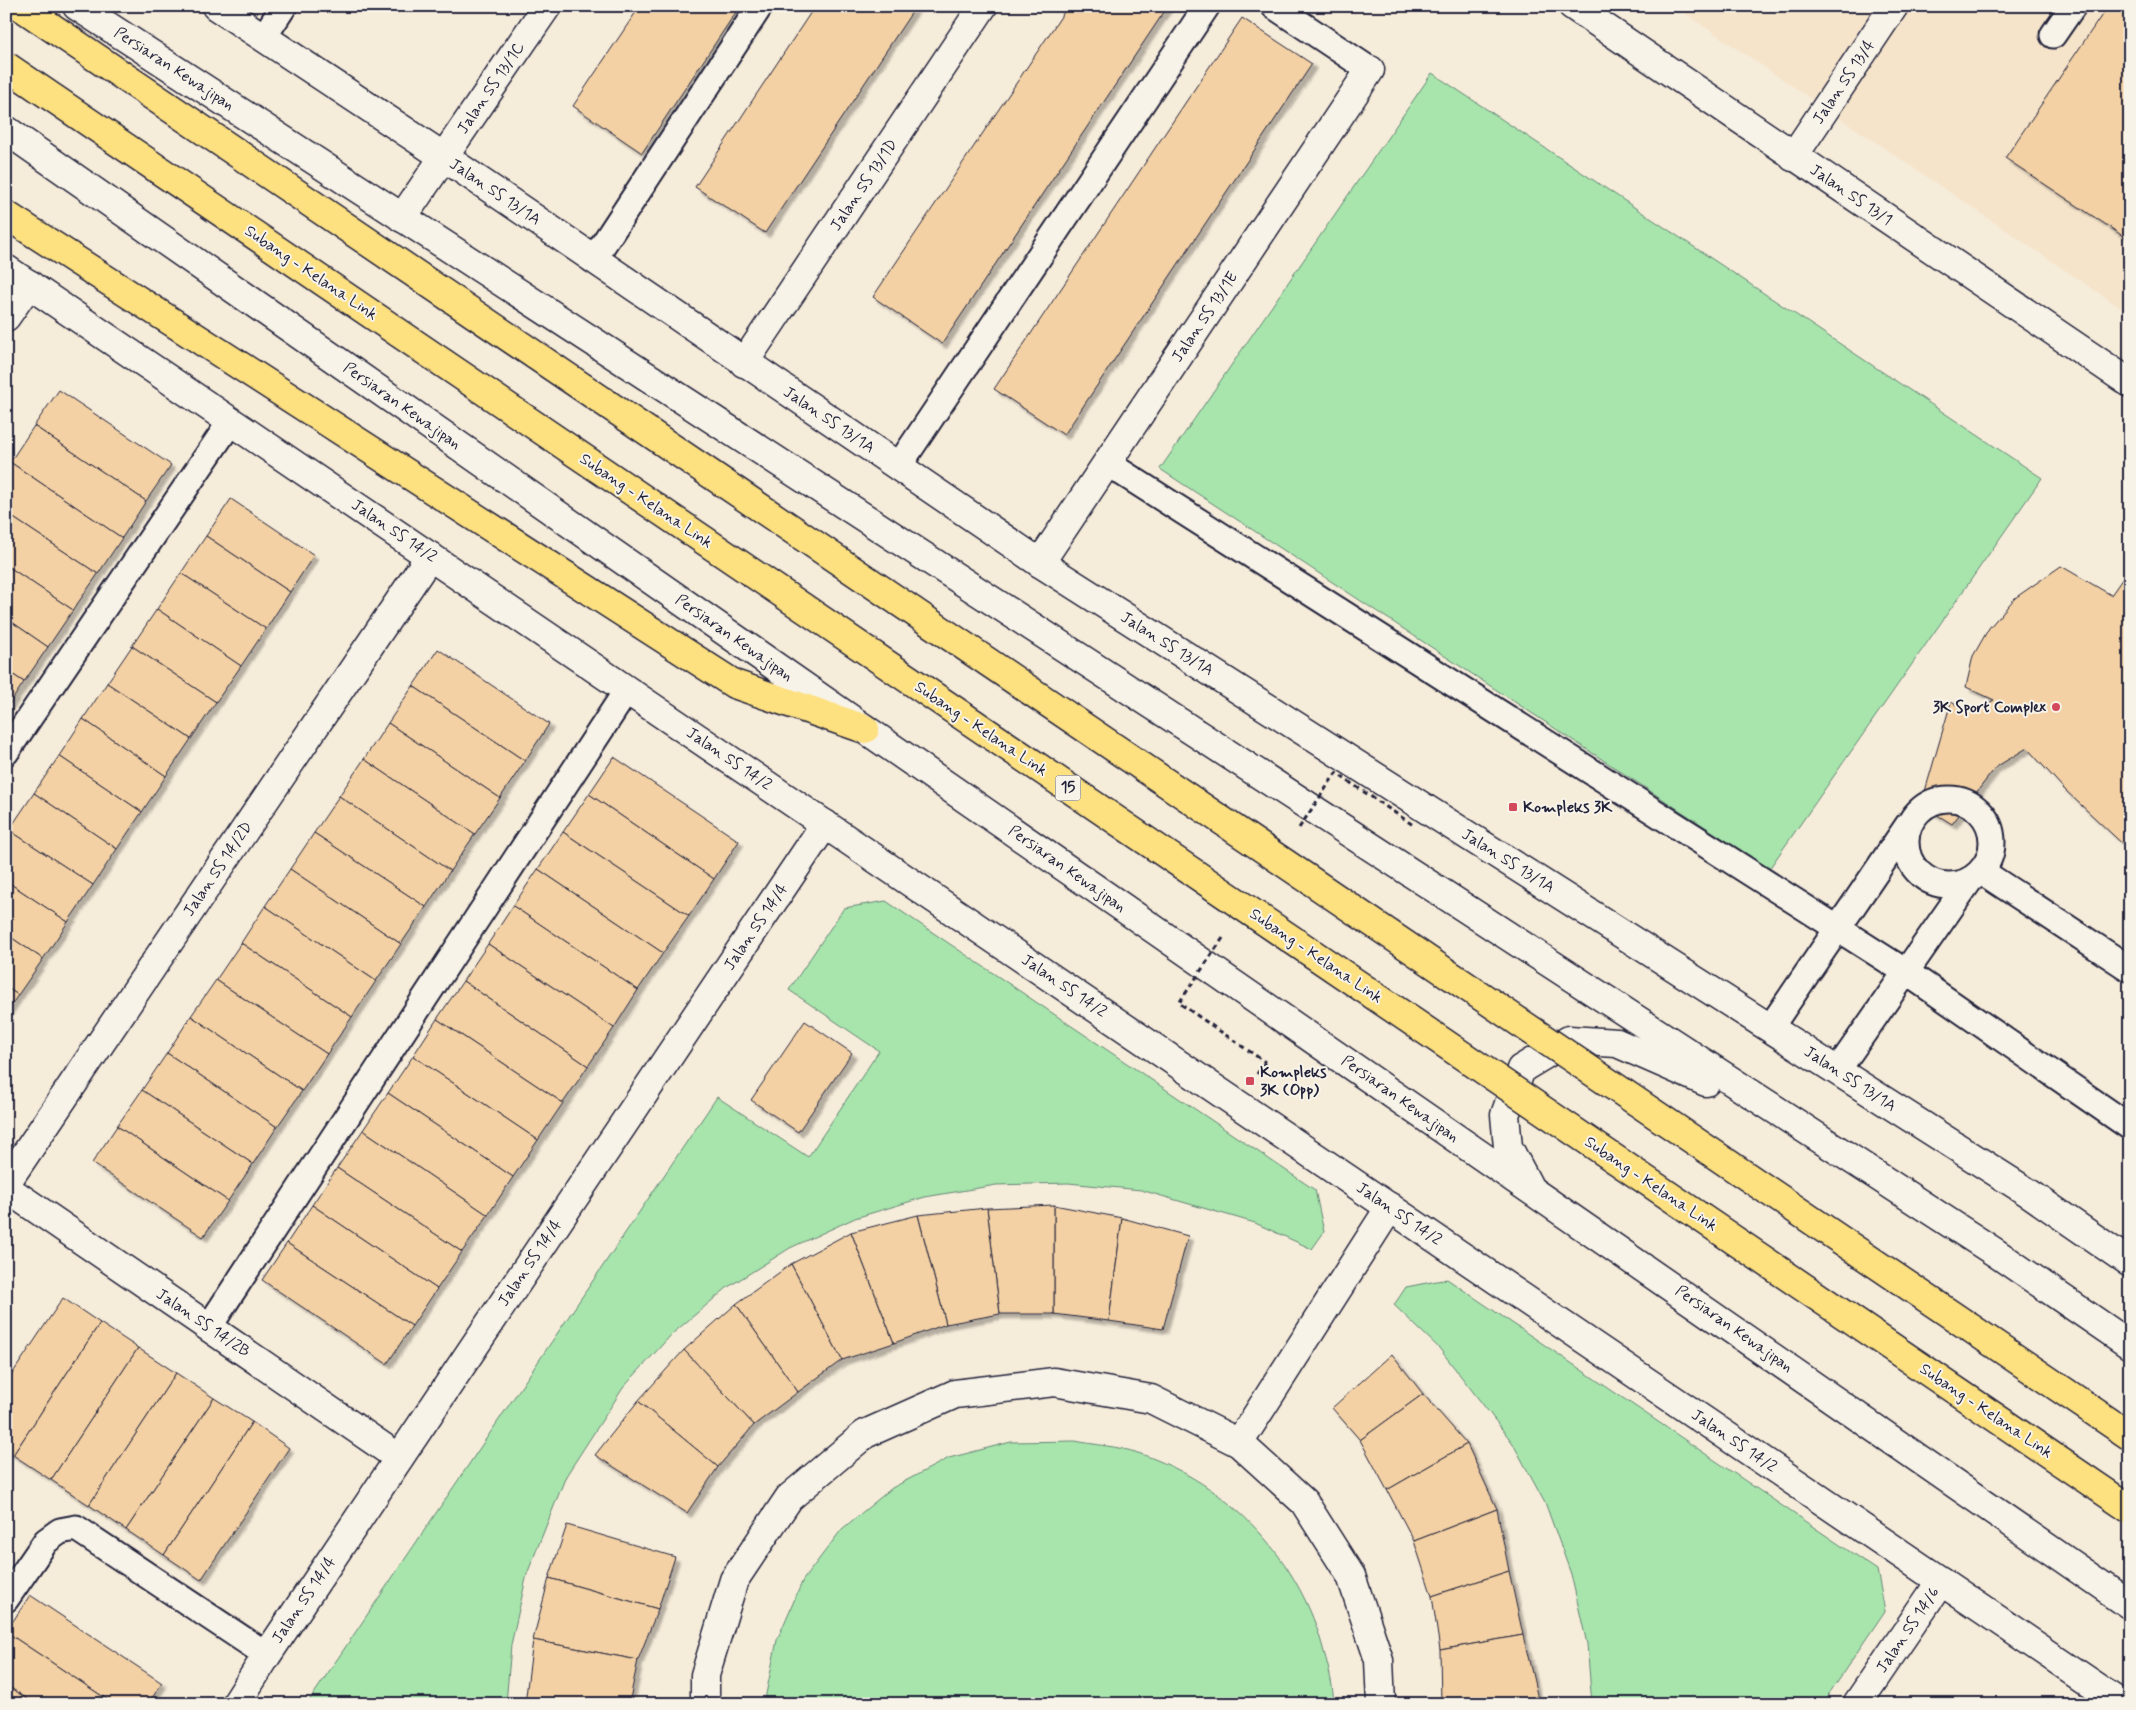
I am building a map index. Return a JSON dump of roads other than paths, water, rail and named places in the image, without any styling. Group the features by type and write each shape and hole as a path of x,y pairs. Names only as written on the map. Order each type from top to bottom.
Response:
{"main road":[{"path":"20,6 2130,1436"},
{"name":"Subang - Kelana Link","path":"6,66 2130,1509"},
{"path":"6,215 734,684 865,729"}],"street":[{"name":"Persiaran Kewajipan","path":"77,6 1996,1253 2130,1345"},
{"name":"Jalan SS 13/1A","path":"216,6 444,157 1040,563 2032,1195 2130,1263"},
{"name":"Jalan SS 13/1C","path":"402,218 547,6"},
{"name":"Jalan SS 13/1D","path":"744,363 983,6"},
{"name":"Jalan SS 13/1","path":"1573,6 1794,157 2130,382"},
{"name":"Jalan SS 13/4","path":"1794,157 1894,6"},
{"name":"Jalan SS 13/1E","path":"1040,563 1370,70"},
{"name":"Persiaran Kewajipan","path":"6,130 865,729 2130,1605"},
{"name":"Jalan SS 14/2","path":"6,269 2122,1704"},
{"path":"6,317 29,284"},
{"name":"Jalan SS 14/2D","path":"6,1183 430,556"},
{"name":"Jalan SS 14/4","path":"236,1704 825,824"},
{"path":"1530,1188 1508,1147 1505,1115 1521,1069 1569,1040 1617,1043 1661,1060 1800,1126"},
{"name":"Jalan SS 14/2B","path":"6,1188 399,1458"},
{"path":"1239,1443 1390,1207"},
{"path":"705,1704 705,1675 734,1580 789,1498 865,1434 956,1394 1054,1382 1151,1399 1239,1443 1304,1502 1351,1576 1379,1660 1381,1704"},
{"name":"Jalan SS 14/6","path":"1858,1704 1941,1581"}],"lane":[{"path":"263,38 284,6"},
{"path":"594,260 760,6"},
{"path":"898,467 1207,6"},
{"path":"1274,6 1370,70"},
{"path":"2053,35 2072,6"},
{"path":"6,752 231,421"},
{"path":"1106,463 1839,928 1906,972 2130,1128"},
{"path":"209,1327 627,690"},
{"path":"1770,1028 1919,810 1931,802 1946,798 1961,800 1974,806 1985,817 1990,830 1992,845 1988,860 1836,1071"},
{"path":"1910,823 1906,836 1906,850 1911,862 1919,873 1930,881 1943,885 1957,884 1975,876"},
{"path":"1975,876 2130,969"},
{"path":"6,1599 46,1541 60,1531 76,1528 267,1655"}],"place":[{"name":"3K Sport Complex","path":"2056,707"},
{"name":"Kompleks 3K","path":"1513,807"},
{"name":"Kompleks 3K (Opp)","path":"1250,1081"}]}
